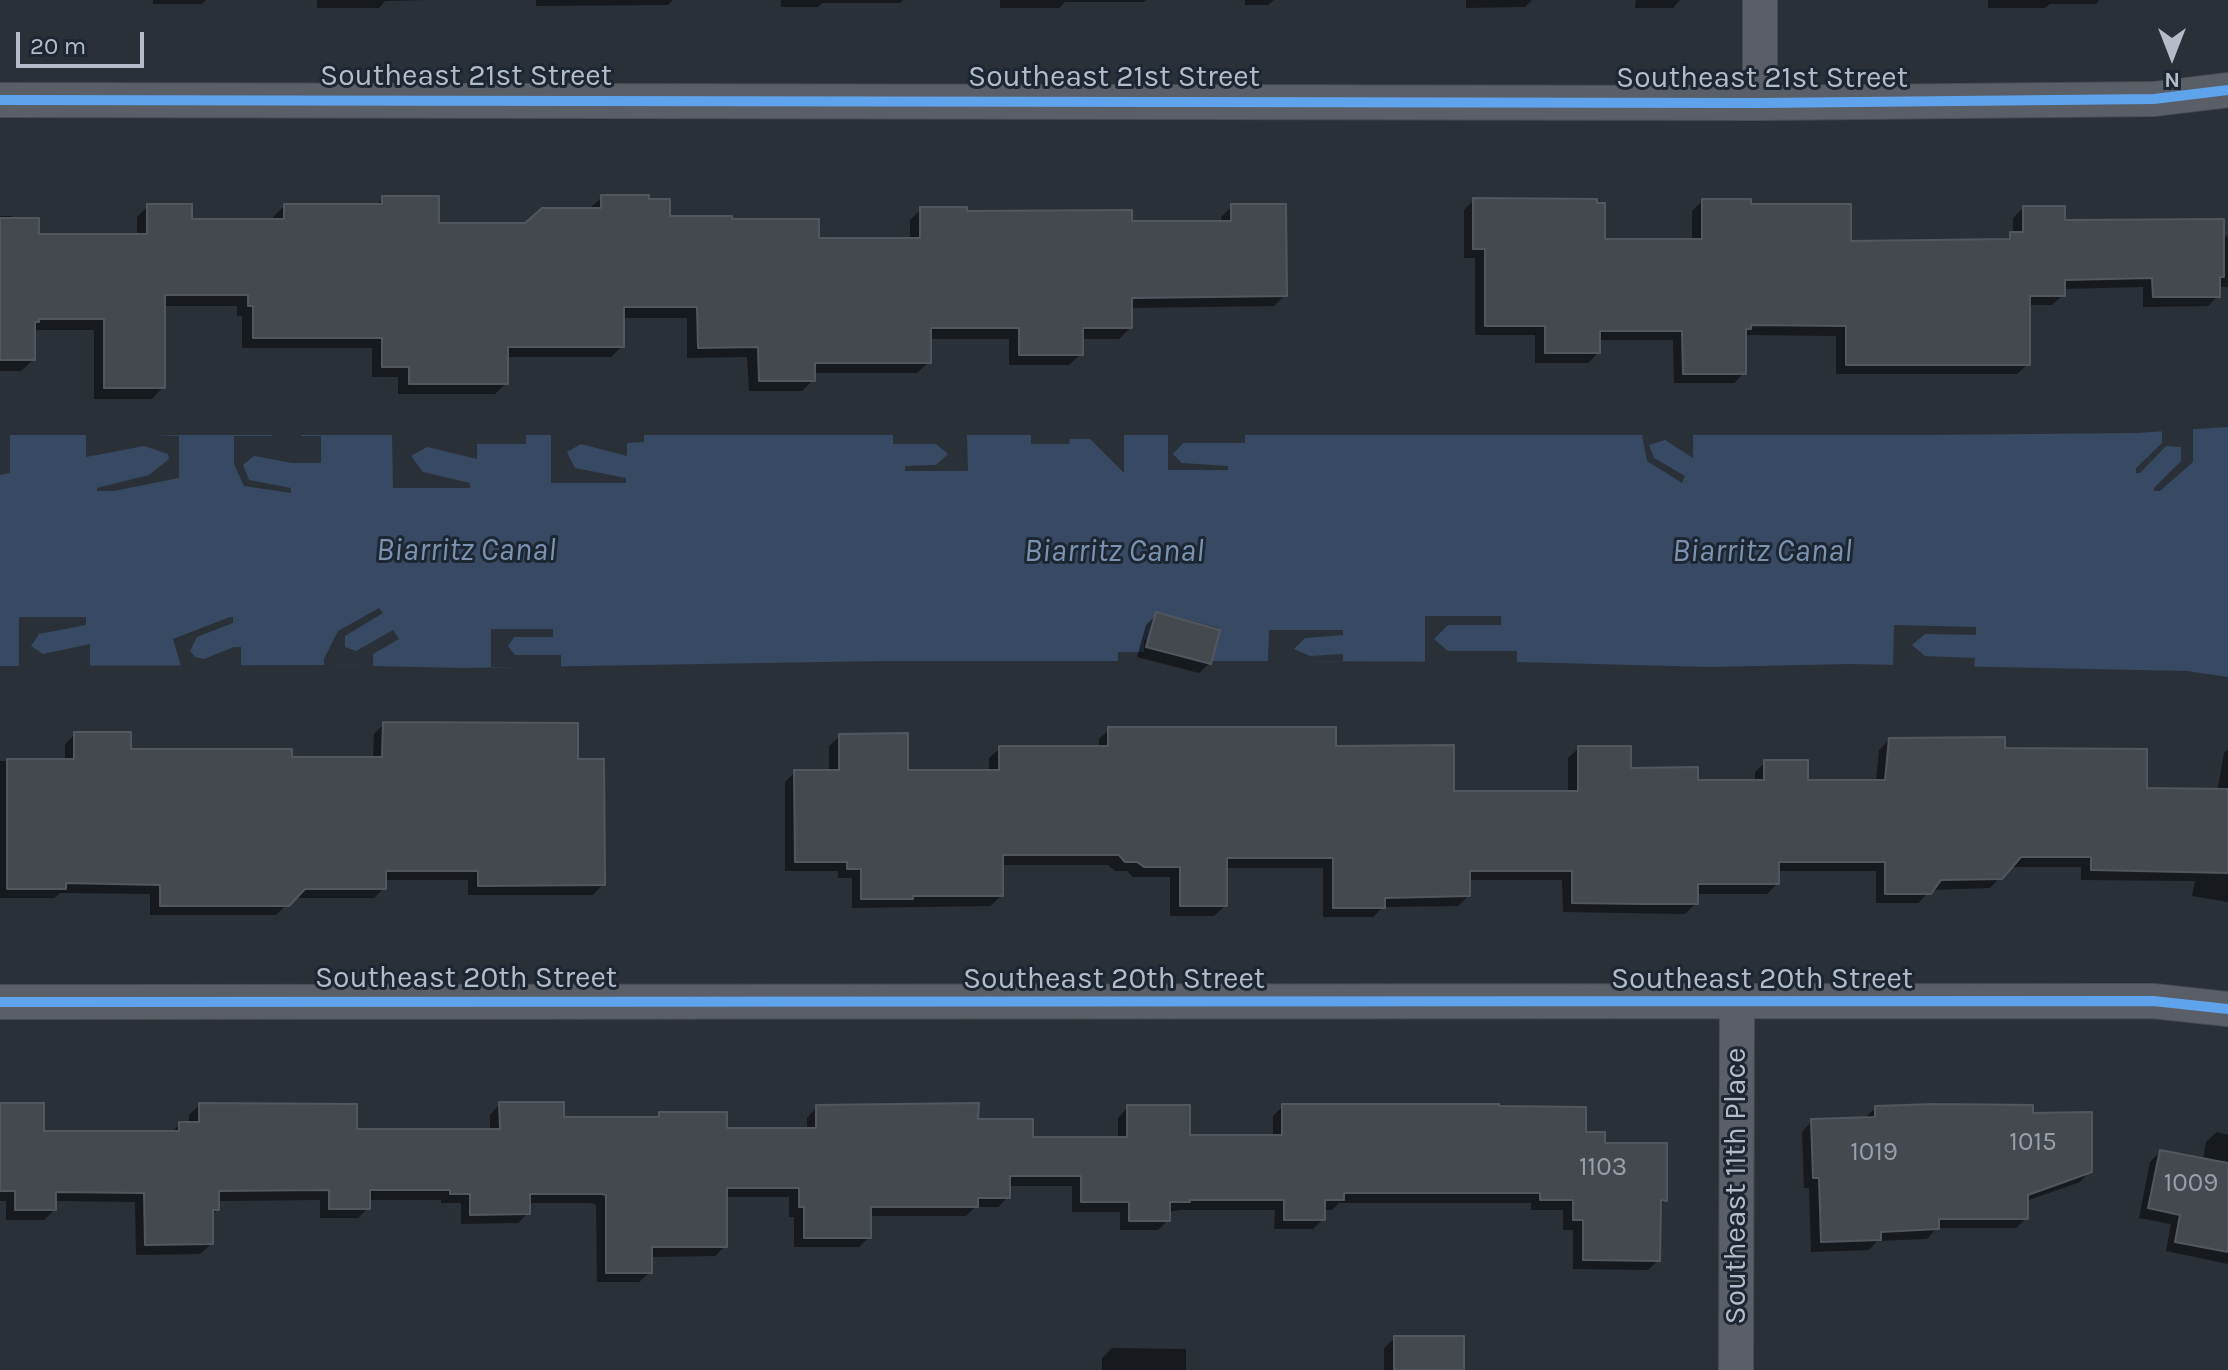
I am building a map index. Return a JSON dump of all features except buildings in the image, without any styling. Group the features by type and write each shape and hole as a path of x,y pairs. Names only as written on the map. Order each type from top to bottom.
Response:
{"street":[{"path":"1760,0 1760,103"},
{"name":"Southeast 21st Street","path":"0,100 1760,103 2154,99 2228,90"},
{"name":"Southeast 20th Street","path":"0,1002 2153,1001 2228,1009"},
{"name":"Southeast 11th Place","path":"1736,1370 1737,1003"}],"water":[{"name":"Biarritz Canal","path":"2228,427 2228,677 2187,671 1850,664 1710,667 1517,662 883,661 463,668 0,666 0,435 1929,435 2136,433"}],"pier":[{"path":"2193,427 2193,462 2160,491 2154,491 2181,461 2181,447 2166,446 2140,473 2136,473 2136,468 2162,443 2162,428"},
{"path":"606,430 644,430 644,442 627,443 627,456 581,444 567,452 575,468 626,478 626,483 551,483 551,434 605,434"},
{"path":"108,431 152,431 153,435 179,436 179,478 114,491 97,491 97,488 149,475 169,459 168,454 144,446 86,457 86,435 108,435"},
{"path":"893,431 922,431 922,435 967,435 968,471 905,471 905,466 936,465 948,454 936,444 893,444"},
{"path":"1031,431 1124,435 1124,473 1090,439 1070,439 1069,444 1031,444"},
{"path":"1216,431 1245,431 1245,443 1183,443 1173,454 1182,463 1228,466 1228,470 1168,470 1168,435 1215,435"},
{"path":"273,432 321,436 321,463 292,463 254,456 243,465 249,480 291,488 291,493 244,486 234,464 234,436 272,436"},
{"path":"0,435 10,435 10,473 0,475"},
{"path":"392,435 526,435 526,444 477,444 477,459 427,447 411,456 423,472 470,483 470,488 393,488"},
{"path":"1642,435 1693,435 1693,458 1665,440 1649,445 1654,458 1685,476 1682,483 1647,461"},
{"path":"379,608 383,613 345,636 345,647 356,651 393,630 399,639 373,654 373,666 324,665 338,631"},
{"path":"1158,612 1219,628 1209,661 1153,661 1152,665 1118,665 1118,652 1144,652 1144,640 1188,652 1198,630 1153,619"},
{"path":"1425,616 1501,616 1501,625 1448,625 1434,639 1448,651 1517,651 1517,662 1500,662 1500,666 1469,666 1468,662 1425,662"},
{"path":"19,617 86,617 86,625 39,634 31,646 43,654 90,644 90,666 19,666"},
{"path":"233,617 233,623 197,637 190,651 195,657 204,659 241,647 241,666 181,666 173,639"},
{"path":"1894,625 1976,627 1976,635 1925,634 1912,645 1925,656 1975,658 1974,668 1893,666"},
{"path":"491,629 553,629 553,637 514,637 508,646 515,655 561,655 561,671 491,667"},
{"path":"1269,630 1343,630 1343,635 1305,638 1294,649 1310,656 1343,654 1343,661 1268,661"}],"cycle path":[{"path":"0,100 1760,103 2154,99 2228,90"},
{"path":"0,1002 2153,1001 2228,1009"}]}
